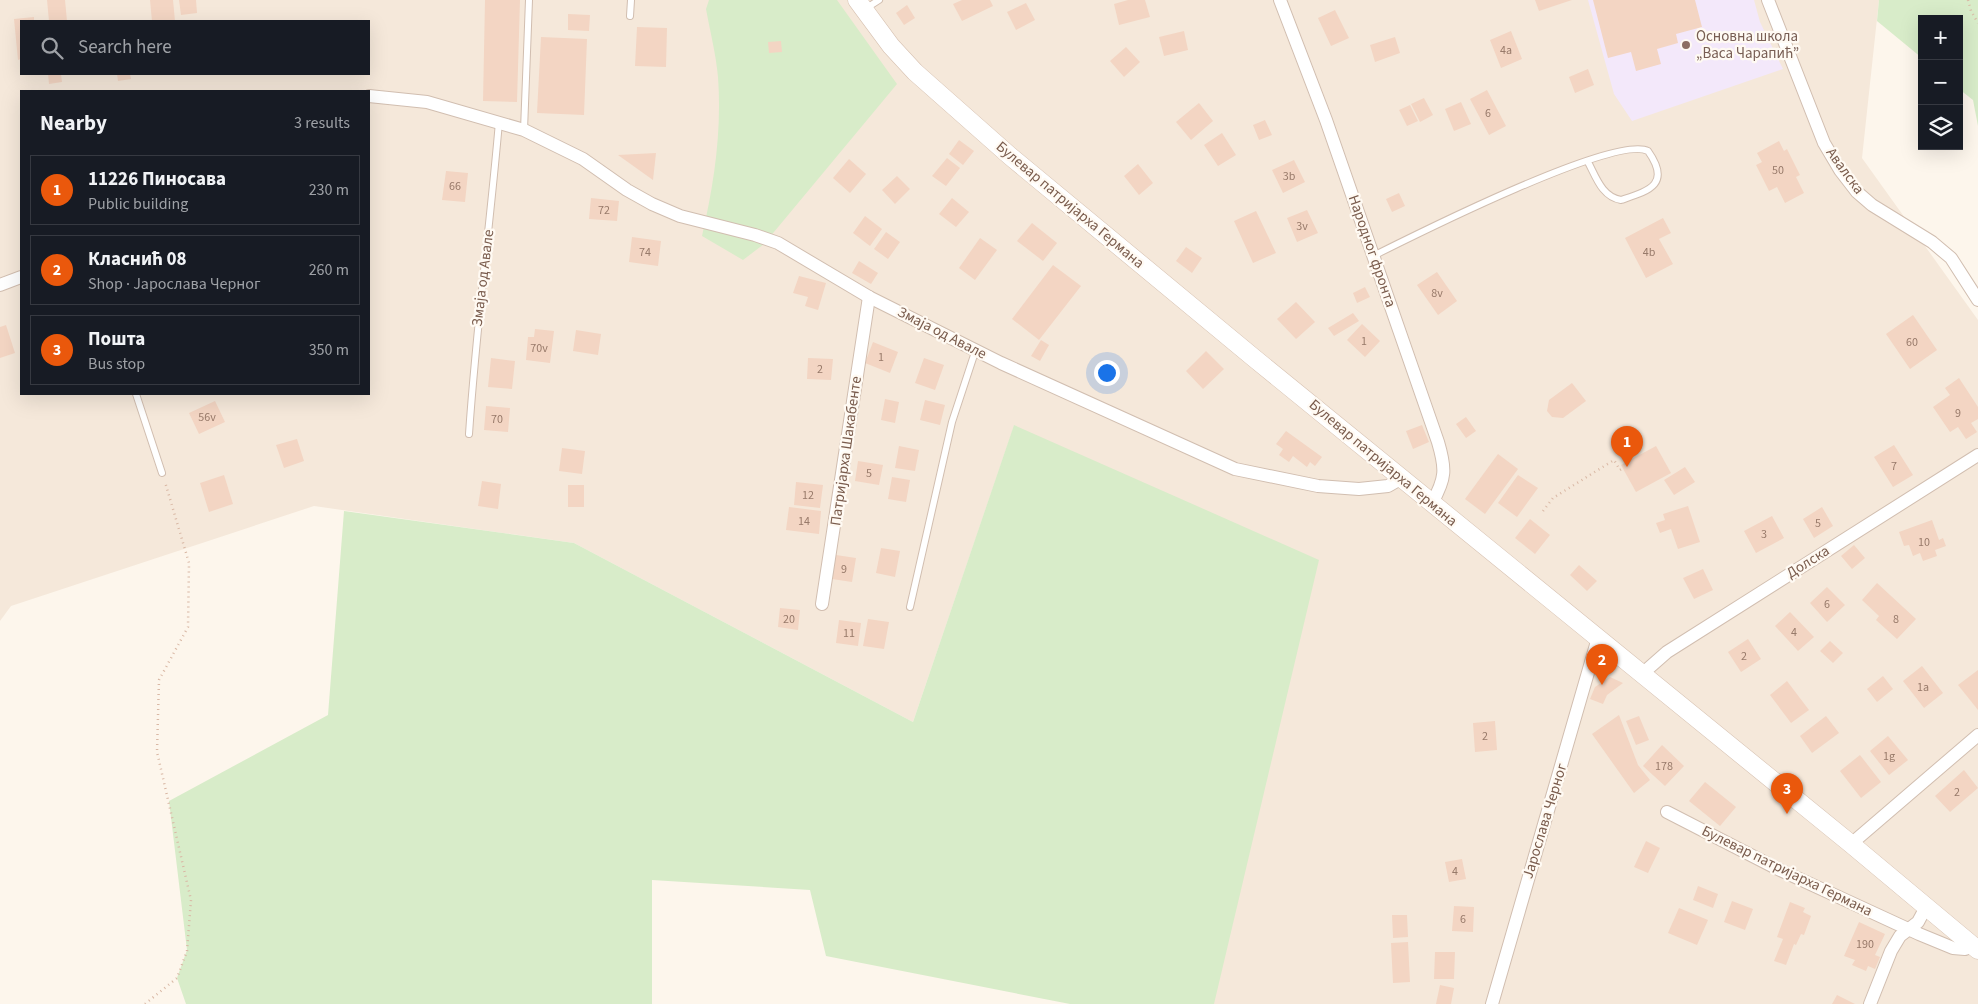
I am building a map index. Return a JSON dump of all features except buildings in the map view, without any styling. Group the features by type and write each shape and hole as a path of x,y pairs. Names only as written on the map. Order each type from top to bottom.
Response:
{"main road":[{"name":"Булевар патријарха Германа","path":"861,5 891,46 946,101 1254,358 1851,844 1975,948"}],"street":[{"name":"Народног фронта","path":"1280,0 1326,120 1444,462 1440,488 1432,503"},
{"name":"Авалска","path":"1768,0 1824,143 1840,170 1857,192 1872,205 1932,242 1951,258 1978,300"},
{"name":"Змаја од Авале","path":"370,96 427,102 524,130 583,159 627,190 652,204 680,216 739,230 778,243 869,297 1008,366 1235,468 1318,486 1358,489 1388,486 1402,478"},
{"path":"0,285 20,277"},
{"name":"Патријарха Шакабенте","path":"822,604 869,297"},
{"name":"Долска","path":"1642,674 1667,652 1978,455"},
{"name":"Јарослава Черног","path":"1492,1004 1598,638"},
{"path":"1851,844 1978,735"},
{"name":"Булевар патријарха Германа","path":"1667,812 1778,869 1953,948 1965,950 1975,948"},
{"path":"1870,1004 1891,952 1900,936 1918,922 1926,907"}],"lane":[{"path":"524,130 529,0"},
{"path":"630,16 631,0"},
{"path":"861,5 879,0"},
{"name":"Змаја од Авале","path":"468,434 475,343 485,274 499,122"},
{"path":"1373,256 1505,193 1588,162 1628,149 1640,148 1650,155 1657,179 1649,191 1621,200 1616,199 1604,190 1588,162"},
{"path":"910,607 952,422 976,349"},
{"path":"136,395 162,473"}],"path":[{"path":"1968,0 1971,11 1978,22"},
{"path":"1543,511 1553,498 1614,460 1620,470 1623,468"},
{"path":"145,1004 178,978 187,950 190,900 156,752 159,680 188,627 189,563 162,473"}],"shaded area":[{"path":"0,0 1879,0 1862,158 1978,320 1978,1004 1211,1004 1014,426 913,722 574,543 314,506 11,606 0,621"},
{"name":"Основна школа „Васа Чарапић”","path":"1588,0 1754,0 1760,22 1783,69 1632,121 1614,94"}],"green space":[{"path":"709,0 837,0 897,84 764,244 743,260 702,236 716,157 719,117 717,68 706,9"},
{"path":"1879,0 1978,0 1978,126 1973,100 1963,92 1963,15 1918,15 1918,55 1877,21"},
{"path":"1014,425 1319,560 1214,1004 1070,1004 826,956 810,890 652,880 652,1004 186,1004 177,978 187,950 169,801 328,715 344,511 574,543 913,722"}],"place":[{"name":"Основна школа „Васа Чарапић”","path":"1686,45"},
{"name":"11226 Пиносава","path":"1627,467"},
{"name":"Класнић 08","path":"1602,685"},
{"name":"Пошта","path":"1787,814"}]}
